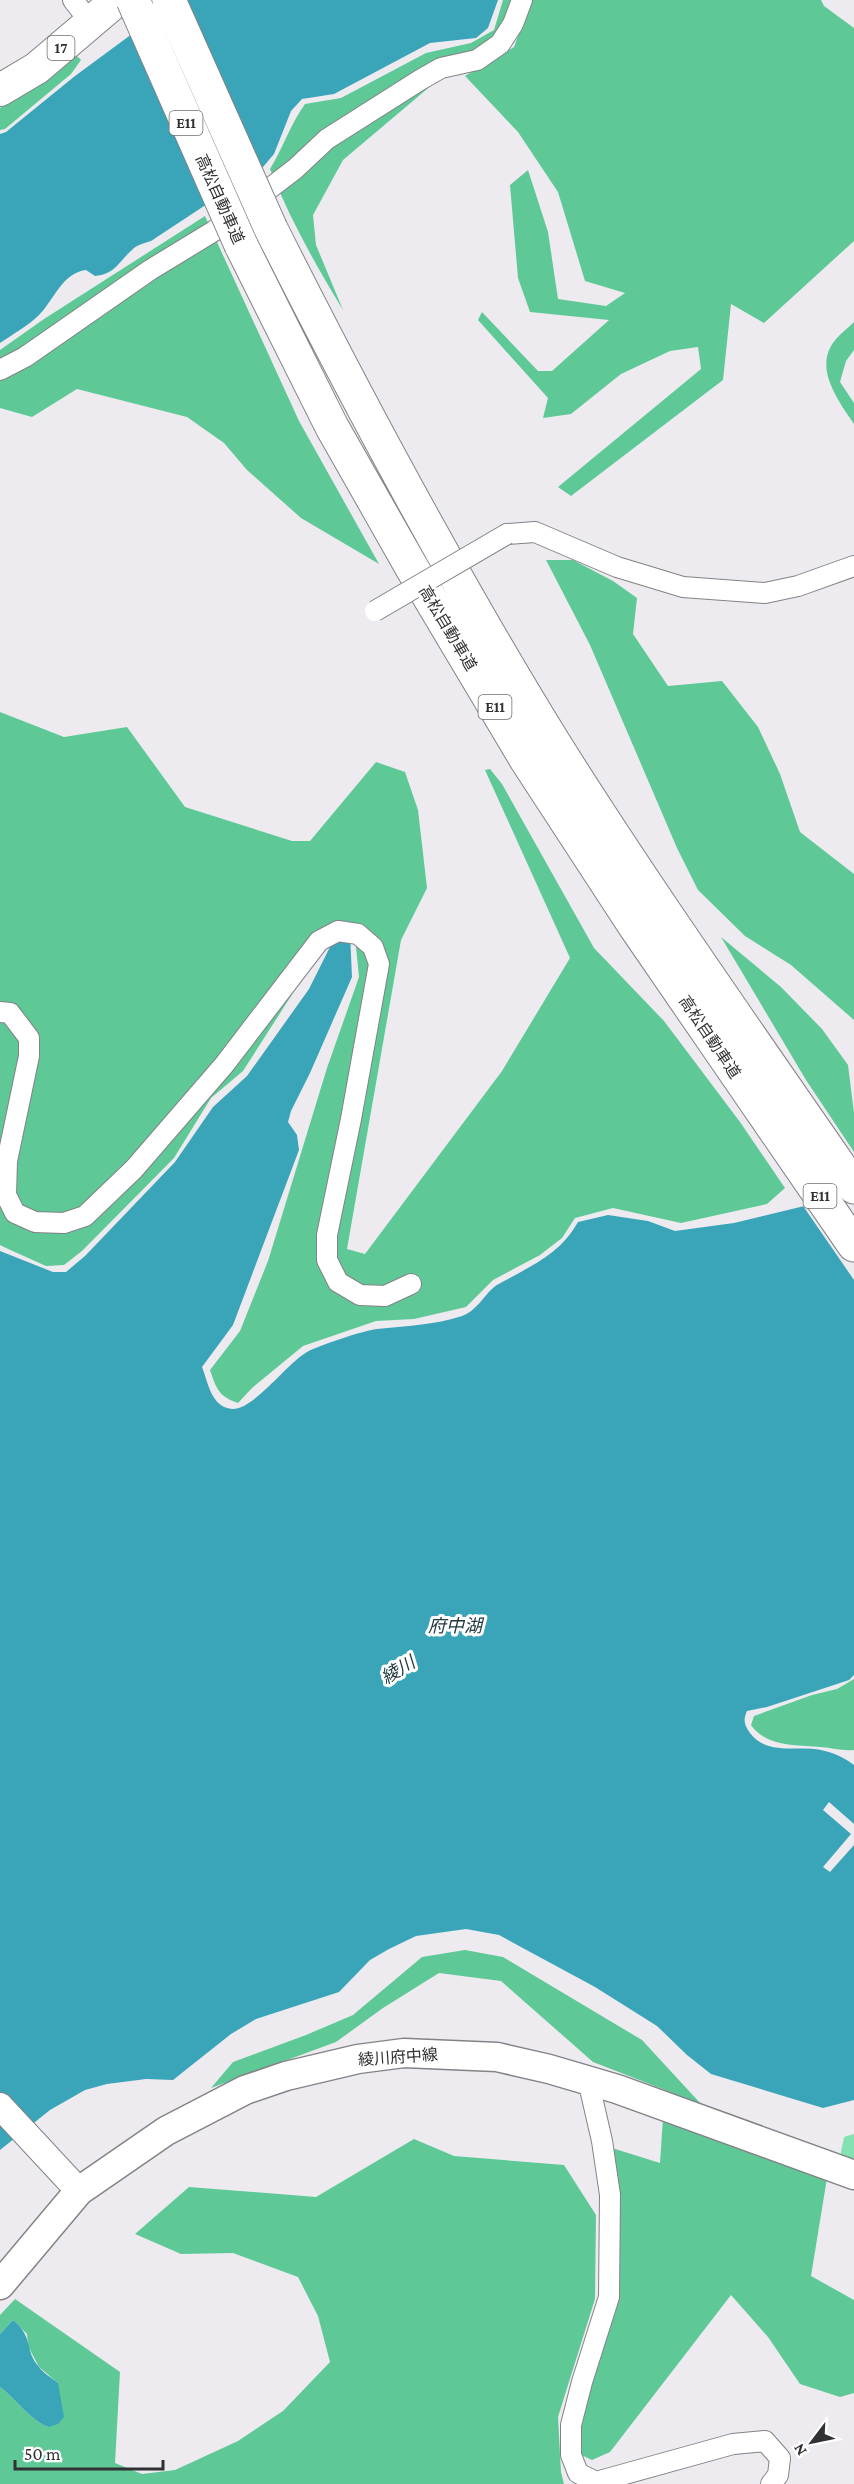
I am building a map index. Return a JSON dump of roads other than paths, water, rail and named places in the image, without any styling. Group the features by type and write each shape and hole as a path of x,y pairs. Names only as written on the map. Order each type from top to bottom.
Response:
{"highway":[{"name":"高松自動車道","path":"133,0 241,245 332,427 412,568 527,761 634,925 854,1245"},
{"name":"高松自動車道","path":"169,0 271,229 362,408 445,559 554,742 666,916 854,1187"}],"main road":[{"name":"17","path":"0,90 37,68 82,11 117,0"},
{"name":"綾川府中線","path":"0,2285 80,2191 134,2151 202,2111 245,2090 324,2066 404,2053 446,2053 497,2057 588,2080 854,2175"}],"street":[{"path":"0,370 25,357 150,270 214,231 295,169 327,139 441,68 477,60 500,44 513,24 522,0"},
{"path":"375,611 507,534 535,532 617,567 683,587 765,593 798,586 854,566"},
{"path":"0,1012 10,1013 29,1038 29,1056 7,1161 6,1195 15,1213 35,1222 64,1223 85,1216 134,1169 224,1065 319,941 339,931 358,934 373,947 379,964 327,1235 327,1260 338,1282 360,1294 385,1296 411,1284"},
{"path":"588,2080 602,2141 610,2195 609,2297 571,2425 571,2455 578,2473 596,2482 733,2444 765,2440 780,2458 778,2475 771,2484"},
{"path":"0,2106 80,2191"}],"water":[{"path":"178,0 498,0 488,28 476,38 430,43 334,94 302,99 291,111 274,154 263,167 151,241 135,248 108,273 95,276 86,270 71,276 39,315 0,343 0,134 6,132 75,76"},
{"name":"府中湖","path":"350,933 352,977 288,1122 297,1135 299,1150 233,1325 202,1367 211,1393 219,1404 232,1409 250,1402 299,1358 321,1346 370,1330 431,1323 467,1314 495,1287 556,1249 578,1222 608,1215 648,1221 675,1231 734,1223 854,1194 854,1675 849,1680 767,1707 747,1711 745,1725 757,1740 766,1745 825,1751 840,1756 854,1765 854,2100 823,2108 711,2074 657,2026 595,1987 499,1935 466,1929 416,1936 389,1949 370,1960 339,1992 256,2019 231,2034 173,2080 146,2079 107,2084 85,2090 50,2110 0,2150 0,1251 53,1272 66,1272 85,1256 175,1162 213,1107 247,1076 309,989 334,939"},
{"path":"13,2320 24,2332 34,2361 58,2383 64,2417 58,2424 48,2427 41,2424 0,2387 0,2334"}],"water label":[{"name":"綾川","path":"398,1670"}]}
